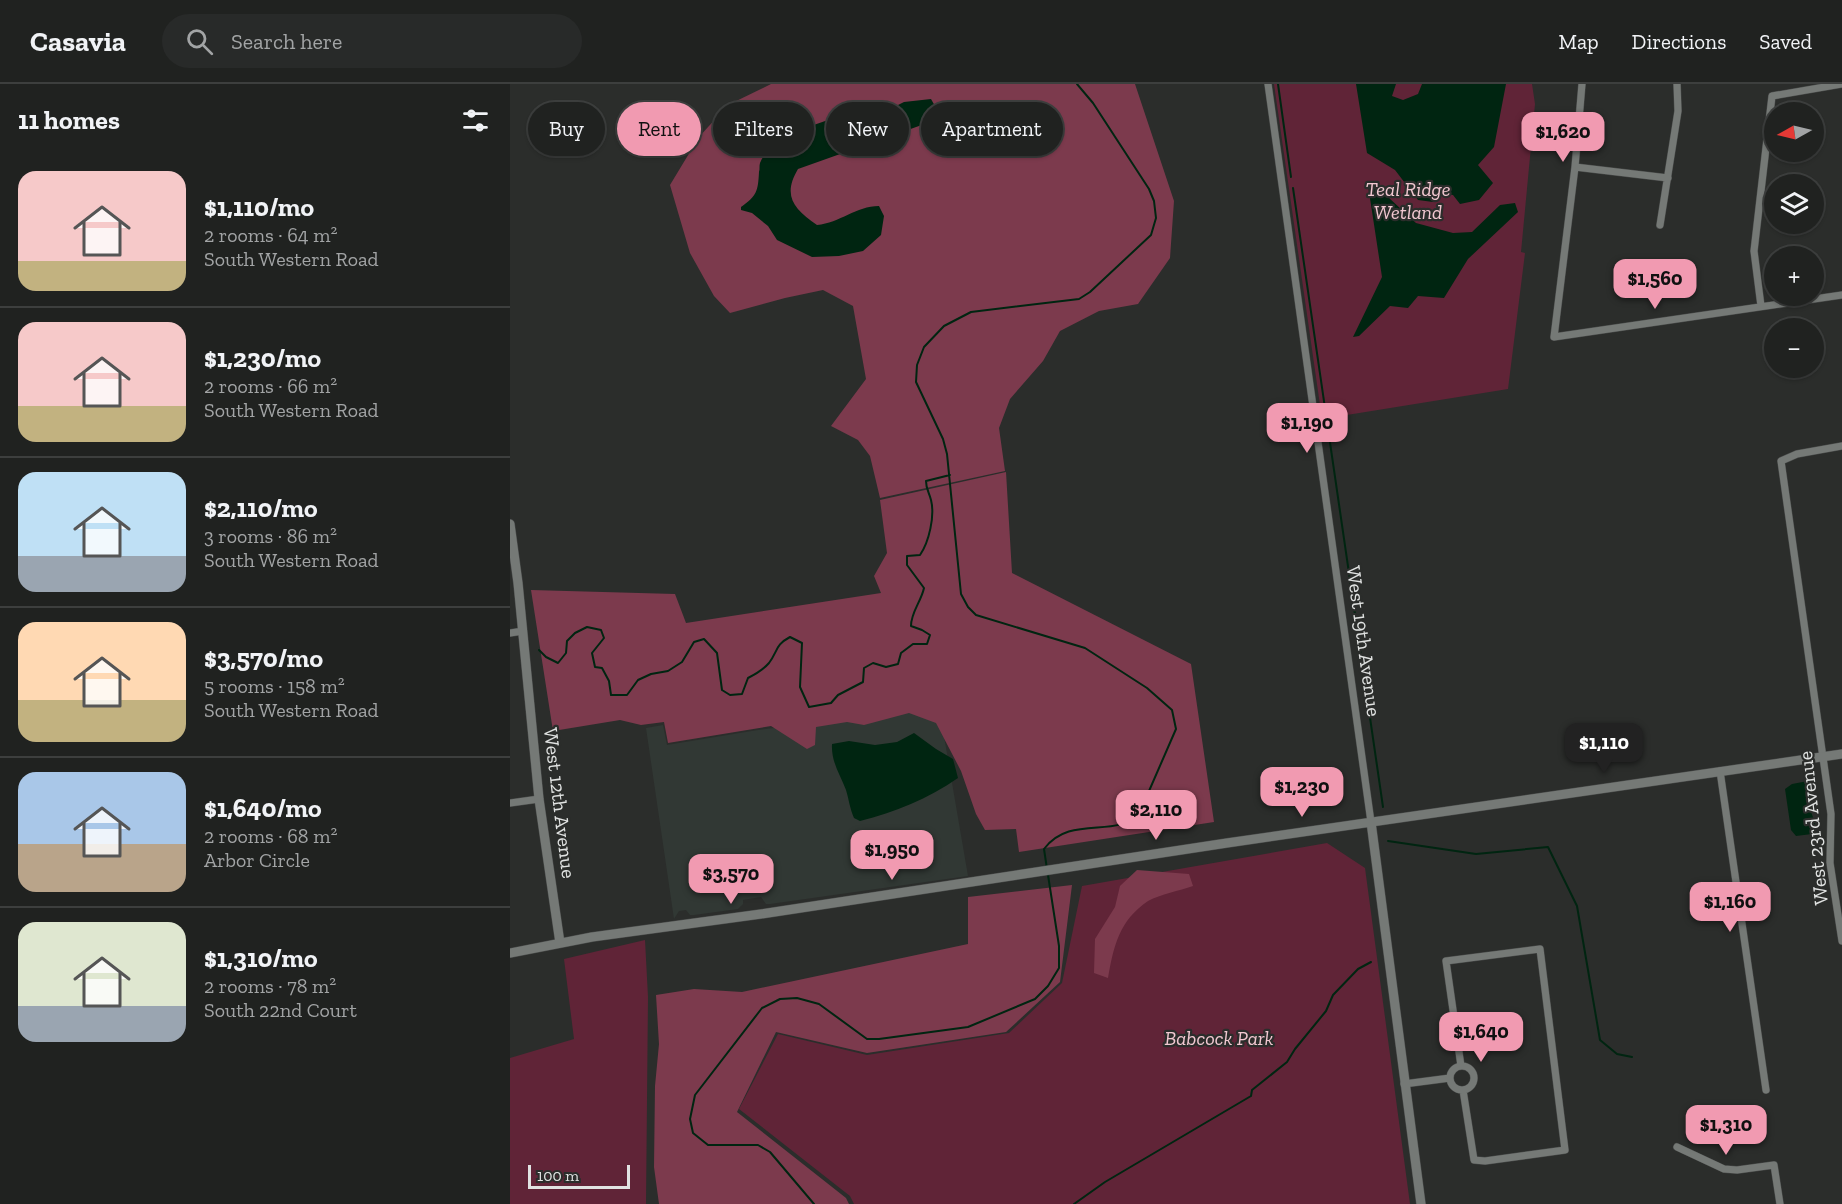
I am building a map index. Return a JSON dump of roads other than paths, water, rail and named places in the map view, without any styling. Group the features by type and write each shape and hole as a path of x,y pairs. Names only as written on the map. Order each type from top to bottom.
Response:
{"main road":[{"name":"West 12th Avenue","path":"510,524 539,799 560,943"},
{"path":"510,953 684,924 1842,754"},
{"name":"West 19th Avenue","path":"1371,822 1421,1204"}],"street":[{"name":"West 19th Avenue","path":"1268,84 1371,822"},
{"path":"1582,84 1575,166 1554,338 1842,295"},
{"path":"1660,225 1678,111 1677,84"},
{"path":"1761,306 1754,251 1772,96 1842,84"},
{"path":"1575,166 1668,178"},
{"name":"West 23rd Avenue","path":"1842,446 1797,454 1781,461 1831,814 1830,863 1839,904 1842,941"},
{"path":"510,633 523,631"},
{"path":"1720,771 1766,1090"},
{"path":"510,803 539,799"},
{"path":"1831,814 1842,812"},
{"path":"1461,1066 1446,960 1540,949 1565,1150 1485,1161 1474,1160 1463,1090"},
{"path":"1461,1066 1471,1070 1473,1077 1469,1087 1463,1090 1455,1088 1450,1078 1455,1069 1461,1066"},
{"path":"1404,1084 1450,1078"},
{"path":"1677,1147 1724,1169 1737,1170 1774,1165 1780,1204"}],"waterway":[{"path":"1047,869 1044,849 1055,838 1079,829 1118,825 1139,814 1176,729 1172,710 1147,688 1085,648 976,615 968,607 961,594 947,454 943,439 916,382 917,365 924,347 944,326 971,312 1079,299 1090,292 1151,235 1156,218 1154,201 1149,189 1093,103 1077,84"},
{"path":"1278,84 1291,177"},
{"path":"1293,188 1383,807"},
{"path":"539,650 546,657 558,663 566,653 567,641 575,633 587,627 601,630 604,638 592,653 595,667 602,668 609,681 611,695 627,695 638,680 651,674 668,671 682,662 694,642 704,639 717,653 722,690 730,695 742,694 748,678 767,665 779,646 790,637 802,643 800,687 809,707 831,703 838,695 863,682 864,668 873,663 886,667 898,664 901,653 913,644 927,644 930,635 911,626 924,588 907,565 907,556 920,555 932,521 932,506 926,481 950,475"},
{"path":"1388,841 1476,854 1548,847 1577,906 1600,1040 1617,1054 1632,1057"},
{"path":"814,1204 770,1152 758,1145 708,1145 693,1133 690,1119 695,1095 762,1008 780,999 797,998 819,1004 867,1039 968,1027 1035,999 1048,986 1059,968 1059,946 1048,875"},
{"path":"1074,1204 1105,1182 1251,1096 1252,1090 1287,1062 1326,1011 1333,995 1358,969 1371,962"}],"park label":[{"name":"Teal Ridge Wetland","path":"1408,200"},
{"name":"Babcock Park","path":"1219,1038"}]}
